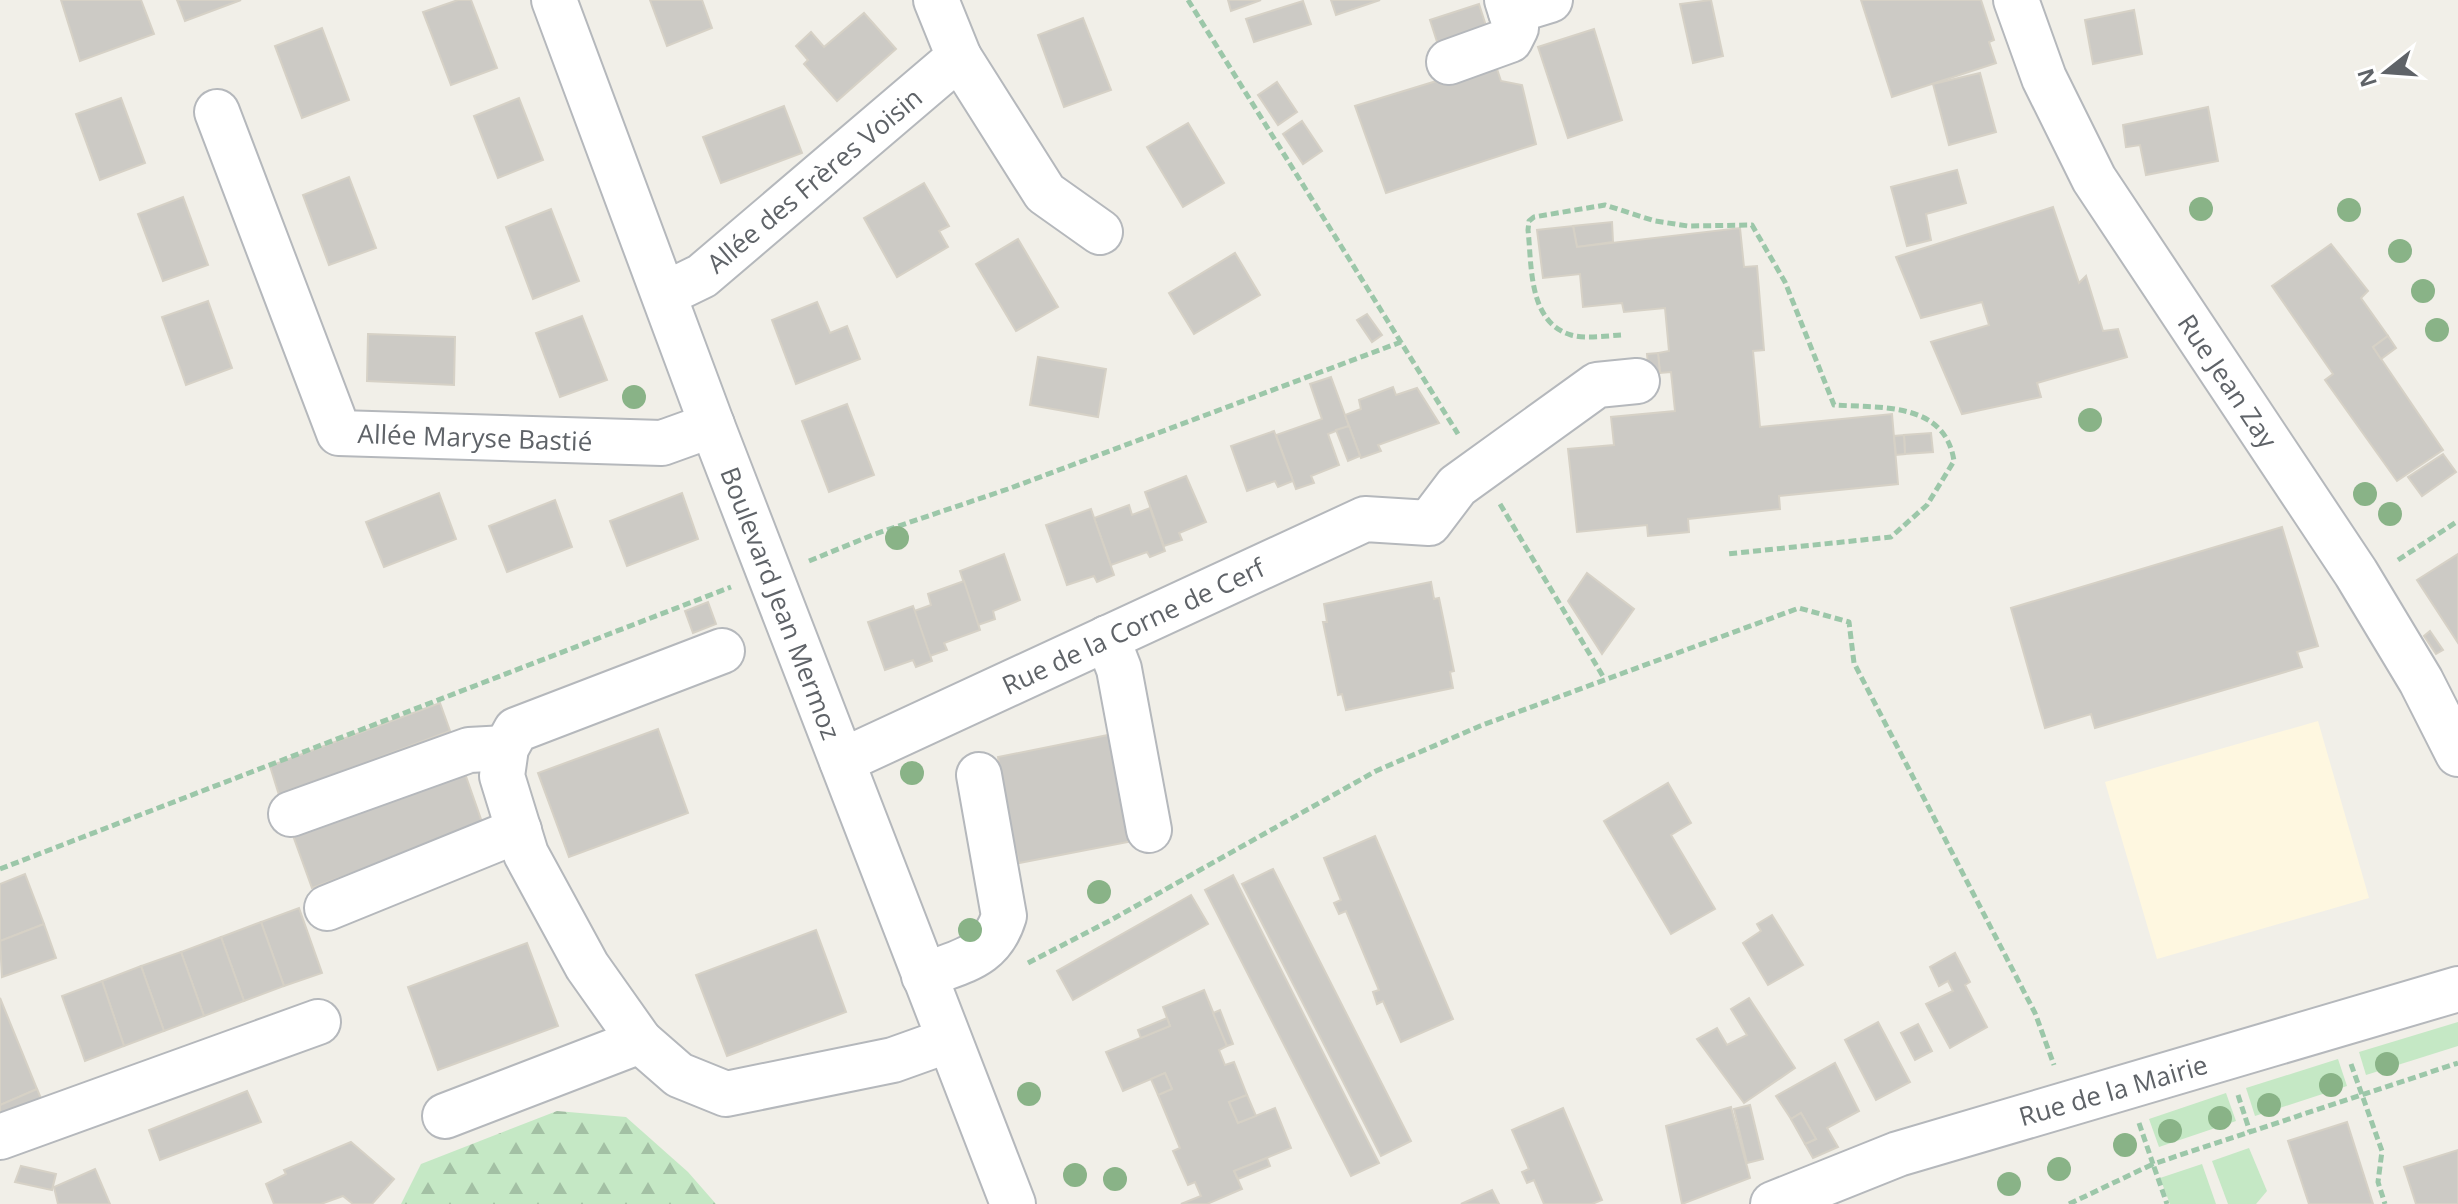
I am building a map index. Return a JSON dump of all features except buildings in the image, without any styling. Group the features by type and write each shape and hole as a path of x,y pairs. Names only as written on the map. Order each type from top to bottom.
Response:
{"street":[{"name":"Boulevard Jean Mermoz","path":"554,0 712,425 1013,1204"},
{"path":"936,0 959,57 1045,193 1100,232"},
{"name":"Rue Jean Zay","path":"2016,0 2044,78 2094,179 2356,573 2421,681 2458,754"},
{"path":"1449,62 1510,40 1523,4"},
{"name":"Allée des Frères Voisin","path":"665,294 702,276 959,57"},
{"name":"Allée Maryse Bastié","path":"217,112 339,433 662,443 712,425"},
{"path":"1480,470 1597,385 1637,381"},
{"name":"Rue de la Corne de Cerf","path":"842,761 1365,519 1429,523 1457,486 1480,470"},
{"path":"1107,638 1119,669 1149,830"},
{"path":"722,651 516,730 506,748 502,776 526,854 587,966 640,1041 679,1075 726,1094 893,1060 949,1040"},
{"path":"291,814 469,750 506,748"},
{"path":"924,976 981,953 997,939 1004,916 979,775"},
{"path":"327,908 519,830"},
{"name":"Rue de la Mairie","path":"1773,1204 1898,1154 2458,989"},
{"path":"0,1137 318,1022"},
{"path":"445,1116 640,1041"}],"path":[{"path":"1188,0 1480,470 1604,678"},
{"path":"1621,335 1573,336 1556,328 1542,311 1535,294 1528,230 1529,221 1534,217 1605,205 1677,224 1752,225 1785,282 1834,405 1899,409 1930,420 1951,440 1954,461 1927,505 1891,537 1727,554"},
{"path":"802,564 875,534 1008,489 1401,342"},
{"path":"2389,560 2402,560 2458,521"},
{"path":"0,869 733,586"},
{"path":"1015,970 1111,920 1376,771 1604,678 1799,608 1849,622 1854,663 2035,1013 2066,1104"},
{"path":"2350,1060 2382,1151 2378,1182 2385,1204"},
{"path":"2069,1204 2153,1164 2458,1063"},
{"path":"2233,1082 2250,1132"},
{"path":"2135,1112 2167,1204"}],"shaded area":[{"path":"2318,721 2369,898 2157,959 2105,782"}],"green space":[{"path":"2458,1022 2458,1046 2366,1075 2359,1052"},
{"path":"2338,1059 2347,1086 2255,1116 2246,1088"},
{"path":"2226,1093 2236,1121 2159,1147 2149,1119"},
{"path":"557,1111 626,1117 688,1172 716,1204 401,1204 421,1164"},
{"path":"2249,1148 2267,1191 2256,1204 2228,1204 2212,1161"},
{"path":"2202,1164 2216,1204 2170,1204 2160,1178"}]}
